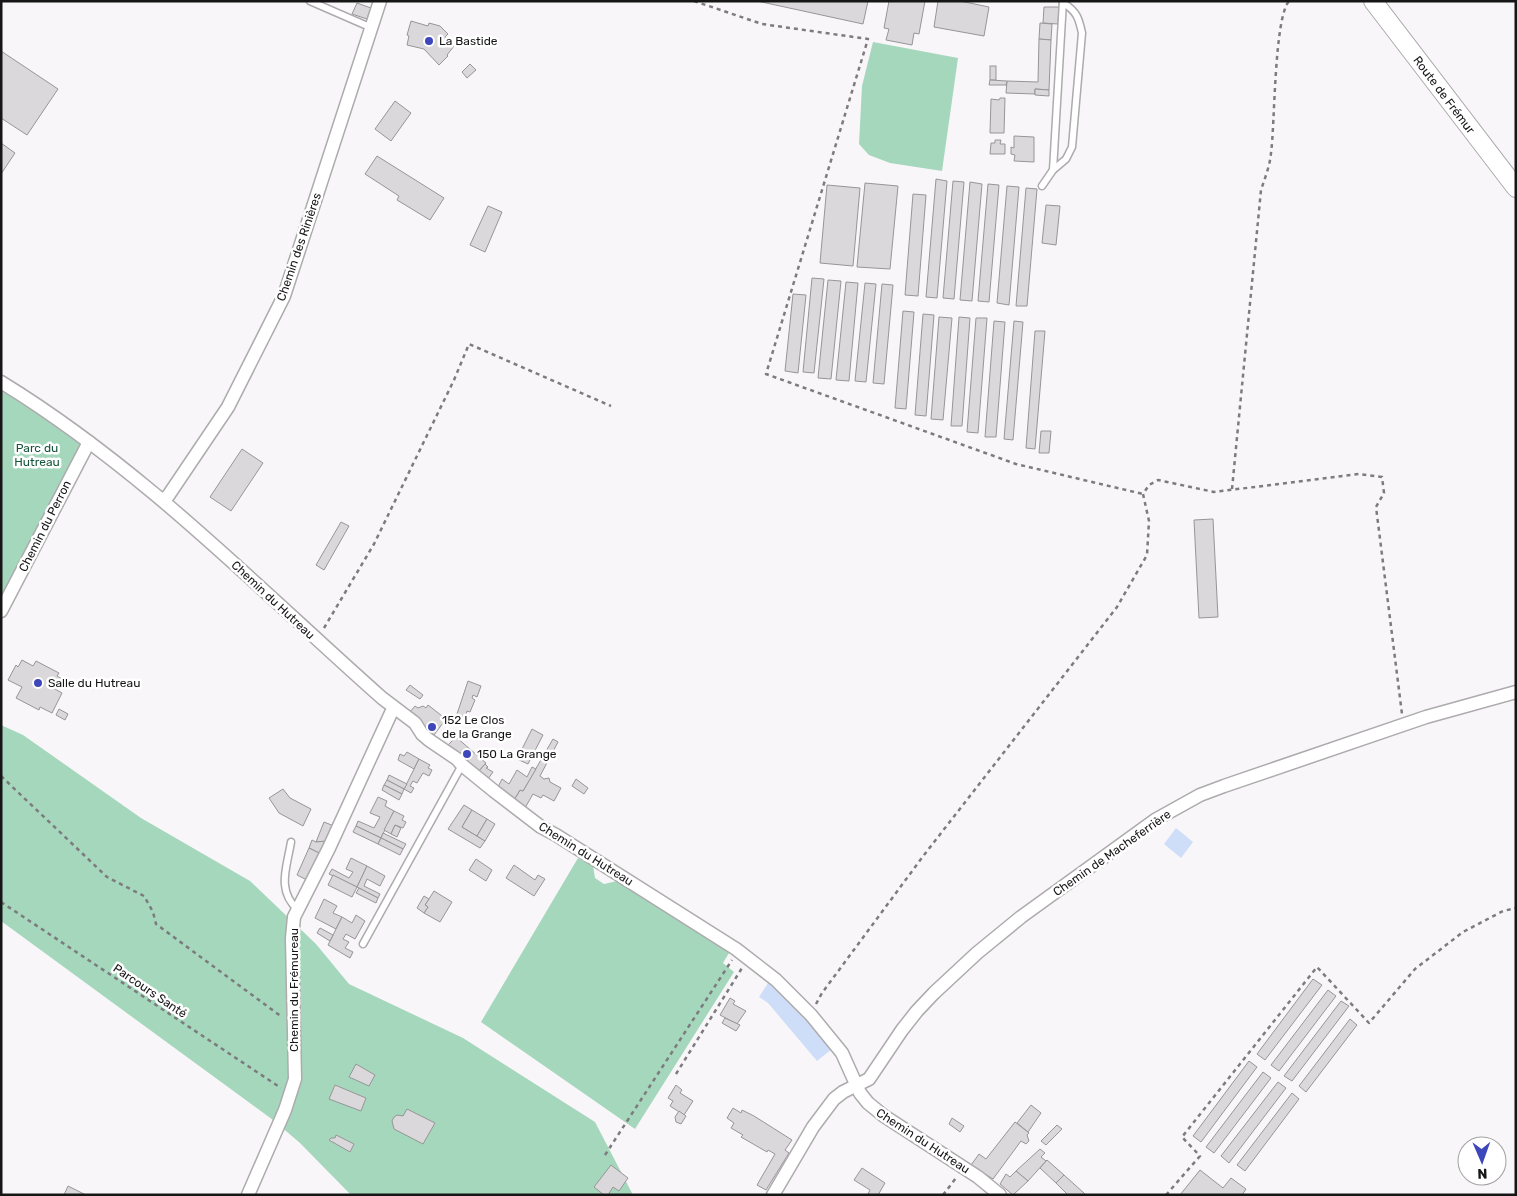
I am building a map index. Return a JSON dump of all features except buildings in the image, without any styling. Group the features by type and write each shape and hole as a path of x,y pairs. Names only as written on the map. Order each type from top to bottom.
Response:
{"street":[{"name":"Chemin des Rinières","path":"163,500 168,496 228,407 284,296 380,1"},
{"name":"Route de Frémur","path":"1373,1 1516,188"},
{"name":"Chemin du Hutreau","path":"1,382 42,408 89,442 163,500 395,709 416,723 422,734 458,759 462,766 544,830 556,834 743,954 776,980 811,1015 842,1053 864,1098 875,1109 978,1177 1000,1195"},
{"name":"Chemin du Perron","path":"1,611 89,442"},
{"name":"Chemin de Macheferrière","path":"773,1195 814,1127 834,1099 857,1084 869,1079 902,1030 934,993 977,953 1021,917 1155,820 1208,792 1403,725 1516,692"},
{"name":"Chemin du Frémureau","path":"248,1195 282,1118 295,1079 292,938 294,917 395,709"}],"lane":[{"path":"310,1 372,28"},
{"path":"1053,170 1063,2"},
{"path":"1042,186 1053,170 1066,159 1072,147 1082,33 1079,18 1073,9 1063,2"},
{"path":"363,944 462,766"},
{"path":"291,842 283,886 289,902 298,910"}],"path":[{"path":"694,1 762,24 868,39 766,374 1016,464 1143,494"},
{"path":"1232,489 1261,190 1271,154 1280,32 1285,6 1289,1"},
{"path":"317,640 374,544 454,380 469,344 611,406"},
{"path":"811,1015 822,993 924,855 1117,608 1147,555 1149,521 1143,494 1149,485 1158,480 1214,492 1359,474 1382,477 1384,493 1376,507 1403,725"},
{"path":"1,776 107,877 144,896 153,912 156,924 294,1025"},
{"name":"Parcours Santé","path":"1,902 290,1094"},
{"path":"1166,1195 1200,1156 1182,1137 1317,967 1369,1024 1415,968 1463,932 1504,911 1516,908"},
{"path":"676,1074 743,954"},
{"path":"604,1155 743,954"},
{"path":"943,1195 957,1177 963,1181"}],"green space":[{"path":"873,42 958,58 942,171 890,163 869,155 859,144 862,86"},
{"name":"Parc du Hutreau","path":"1,390 84,444 1,601"},
{"path":"1,725 23,735 141,818 250,881 316,944 349,984 463,1038 595,1122 633,1195 351,1195 300,1143 273,1120 1,921"},
{"path":"578,858 593,866 595,878 604,884 617,881 719,944 729,953 723,963 734,972 635,1129 481,1022"}],"water":[{"path":"1176,828 1193,842 1181,858 1164,844"},
{"path":"768,983 791,1002 832,1049 817,1061 768,1003 759,997"}],"place":[{"name":"La Bastide","path":"429,41"},
{"name":"Salle du Hutreau","path":"38,683"},
{"name":"152 Le Clos de la Grange","path":"432,727"},
{"name":"150 La Grange","path":"467,754"}]}
